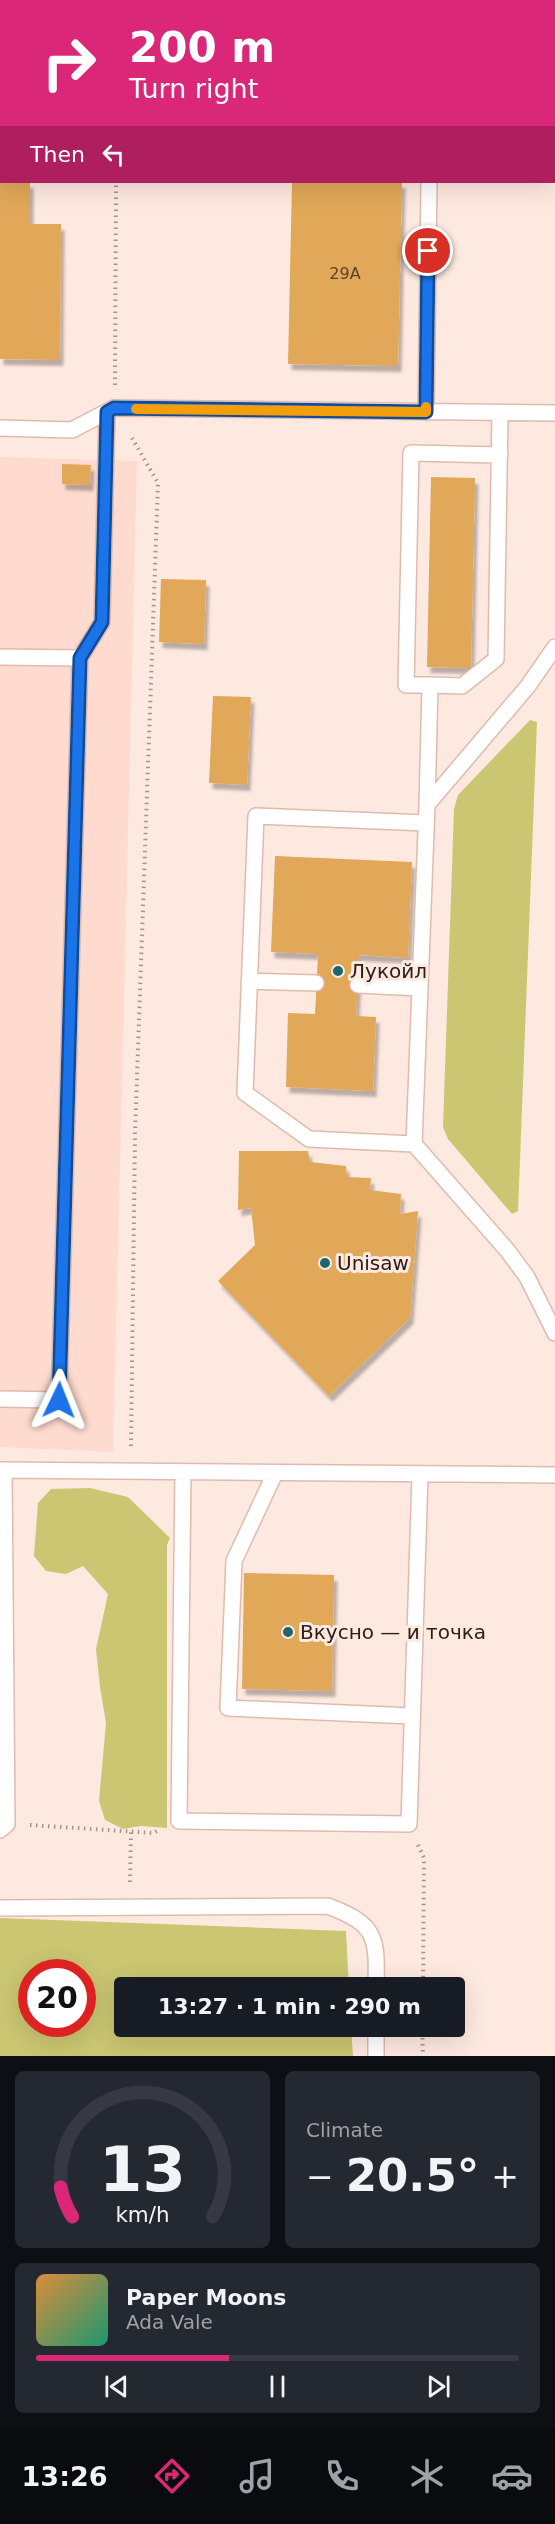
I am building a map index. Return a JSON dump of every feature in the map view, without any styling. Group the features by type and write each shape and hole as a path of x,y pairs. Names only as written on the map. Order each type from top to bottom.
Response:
{"lane":[{"path":"426,412 429,183"},
{"path":"0,428 72,430 111,410 150,402 426,412 555,413"},
{"path":"0,1399 59,1400 80,658 102,622 111,410"},
{"path":"500,413 500,455 496,659 462,686 406,685 411,453 500,455"},
{"path":"427,805 528,686 555,648"},
{"path":"0,657 80,658"},
{"path":"430,685 414,1144 514,1259 527,1277 555,1333"},
{"path":"414,1144 309,1139 245,1094 249,981 256,816 426,823"},
{"path":"249,981 316,983"},
{"path":"358,985 420,988"},
{"path":"4,1827 2,1470 555,1475"},
{"path":"183,1472 180,1821 409,1824 420,1475"},
{"path":"275,1473 234,1561 228,1708 412,1716"},
{"path":"0,1908 328,1906 353,1915 370,1930 377,1949 376,1977"},
{"path":"376,2037 376,2056"}],"path":[{"path":"116,183 111,410 158,483 135,1134 130,1472"},
{"path":"4,1827 153,1833 180,1821"},
{"path":"409,1824 424,1858 423,1977"},
{"path":"130,1907 131,1832"},
{"path":"422,2037 423,2056"}],"shaded area":[{"path":"0,457 137,461 113,1452 0,1447"},
{"path":"530,720 537,722 518,1211 512,1214 448,1139 443,1127 454,809 458,795"},
{"path":"90,1488 128,1497 170,1538 167,1545 167,1828 141,1826 123,1829 105,1820 99,1801 106,1723 96,1649 108,1594 83,1566 66,1574 46,1571 34,1556 38,1503 51,1489"},
{"path":"0,1918 346,1931 348,1977 114,1977 114,2037 352,2037 353,2056 0,2056"}],"building":[{"path":"0,183 30,183 30,224 61,224 60,360 0,359"},
{"path":"292,183 402,183 398,366 288,364"},
{"path":"62,464 91,465 90,485 62,484"},
{"path":"431,477 475,478 471,668 427,667"},
{"path":"161,579 206,580 204,644 159,642"},
{"path":"213,696 251,697 247,785 209,783"},
{"name":"Лукойл","path":"275,856 412,862 408,958 359,955 356,1016 376,1017 373,1091 286,1087 288,1013 315,1014 318,954 271,952"},
{"name":"Unisaw","path":"239,1151 308,1151 310,1162 346,1166 347,1177 371,1178 370,1190 401,1194 400,1214 418,1211 410,1318 329,1396 218,1281 255,1245 251,1208 238,1210"},
{"name":"Вкусно — и точка","path":"244,1573 334,1575 332,1691 242,1689"}],"slow traffic":[{"path":"136,409 426,412 426,407"}],"place":[{"name":"Лукойл","path":"338,971"},
{"name":"Unisaw","path":"325,1263"},
{"name":"Вкусно — и точка","path":"288,1632"}],"route":[{"path":"59,1400 80,658 102,622 107,412 114,408 426,412 428,251"}]}
